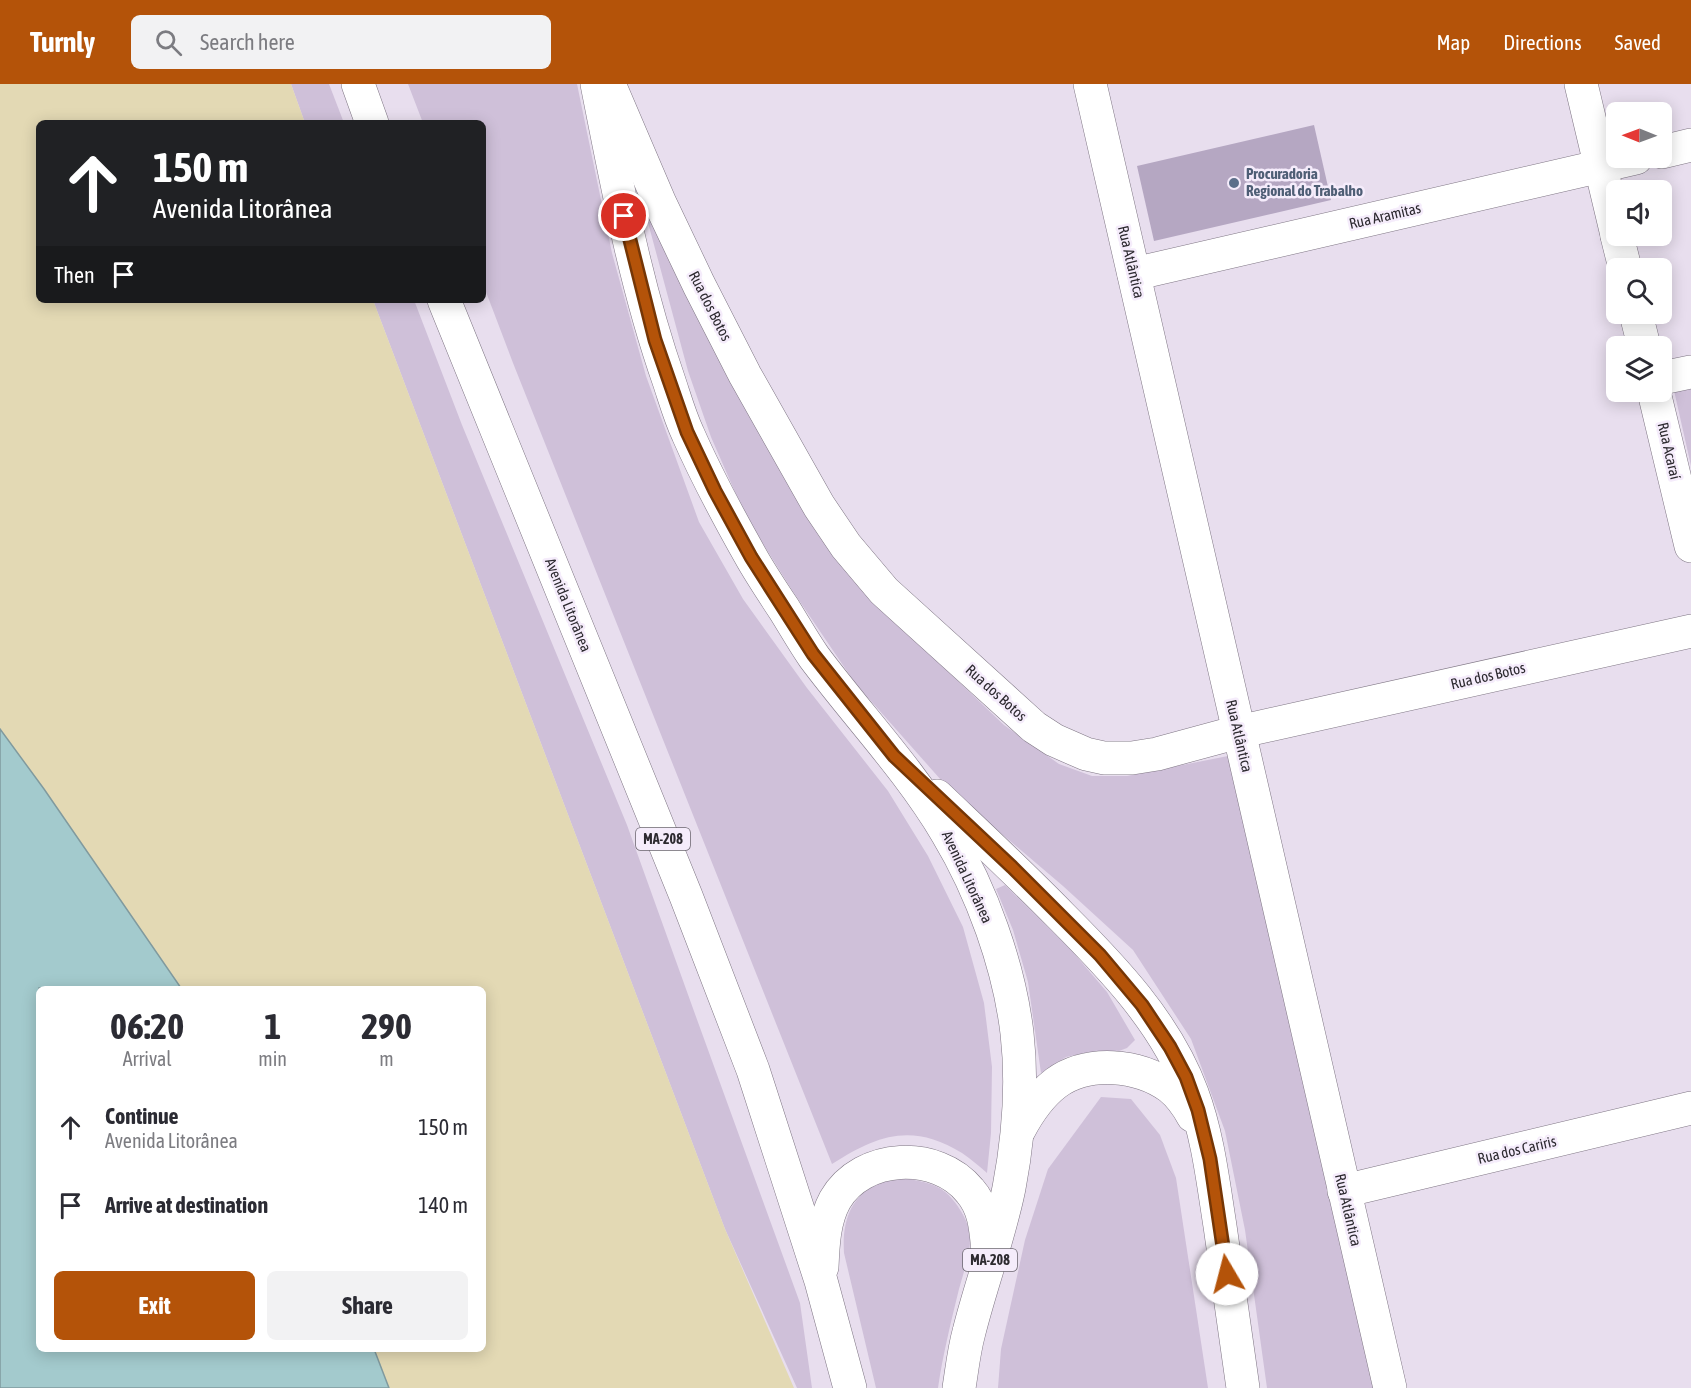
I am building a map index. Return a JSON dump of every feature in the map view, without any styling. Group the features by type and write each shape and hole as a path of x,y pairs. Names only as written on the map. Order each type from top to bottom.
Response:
{"street":[{"path":"358,84 371,120"},
{"name":"Avenida Litorânea","path":"597,84 628,238 655,340 687,432 715,491 751,557 813,654 894,756 948,835 985,911 999,950 1010,992 1016,1029 1020,1097 1018,1132 1008,1191 968,1334 958,1388"},
{"name":"Rua dos Botos","path":"609,84 659,201 745,375 819,506 846,546 884,591 1034,728 1054,740 1086,754 1104,758 1132,758 1157,754 1238,732 1691,631"},
{"name":"Rua Atlântica","path":"1090,84 1390,1388"},
{"path":"1581,84 1606,190"},
{"path":"1672,150 1691,145"},
{"name":"Rua Aramitas","path":"1134,274 1606,165"},
{"name":"Avenida Litorânea","path":"445,303 686,896 753,1070 821,1281 850,1388"},
{"path":"1672,376 1691,372"},
{"name":"Rua Acaraí","path":"1656,402 1691,546"},
{"path":"894,756 1020,875 1100,955 1142,1005 1170,1047 1186,1077 1198,1110 1210,1159 1243,1388"},
{"path":"1018,1132 1040,1098 1064,1078 1084,1071 1120,1068 1136,1071 1160,1081 1179,1096 1203,1136 1210,1159"},
{"name":"Rua dos Cariris","path":"1344,1191 1691,1108"},
{"path":"821,1281 822,1247 827,1219 836,1199 857,1178 877,1167 903,1162 936,1166 949,1172 971,1192 980,1206 984,1219 990,1262"}],"shaded area":[{"path":"291,84 329,84 343,120 304,120"},
{"path":"408,84 577,84 612,253 646,376 699,522 743,599 807,688 888,791 928,856 963,927 984,1003 992,1067 991,1133 987,1173 962,1153 944,1143 911,1135 880,1140 832,1164 486,292 486,120 422,120"},
{"path":"643,204 894,620 1004,725 1059,764 1092,776 1127,776 1233,755 1378,1388 1267,1388 1245,1230 1225,1131 1191,1039 1133,950 1063,886 949,789 855,683 792,590 745,515 711,437 688,371"},
{"path":"374,303 415,303 462,425 627,825 800,1303 812,1388 797,1388 725,1229"},
{"path":"1691,383 1691,466 1673,386"},
{"path":"0,729 180,986 36,986 36,1352 375,1352 389,1388 0,1388"},
{"path":"1005,885 1072,951 1107,992 1135,1040 1127,1048 1119,1051 1089,1052 1066,1057 1041,1073 1028,982 1013,930 996,889"},
{"path":"1101,1097 1131,1099 1160,1135 1176,1178 1208,1388 998,1388 1001,1349 1025,1240 1048,1169"},
{"path":"905,1178 932,1185 946,1193 963,1215 970,1234 968,1253 947,1338 938,1388 876,1388 844,1253 847,1220 855,1202 862,1194 881,1182"}],"sand":[{"path":"0,84 291,84 304,120 36,120 36,303 374,303 725,1229 794,1388 389,1388 375,1352 486,1352 486,986 180,986 0,729"}],"building":[{"name":"Procuradoria Regional do Trabalho","path":"1314,125 1331,200 1154,241 1137,166"}],"place":[{"name":"Procuradoria Regional do Trabalho","path":"1234,183"}],"route":[{"path":"624,216 655,340 687,432 715,491 751,557 813,654 894,756 1012,867 1100,955 1142,1005 1170,1047 1186,1077 1198,1110 1210,1159 1227,1274"}]}
